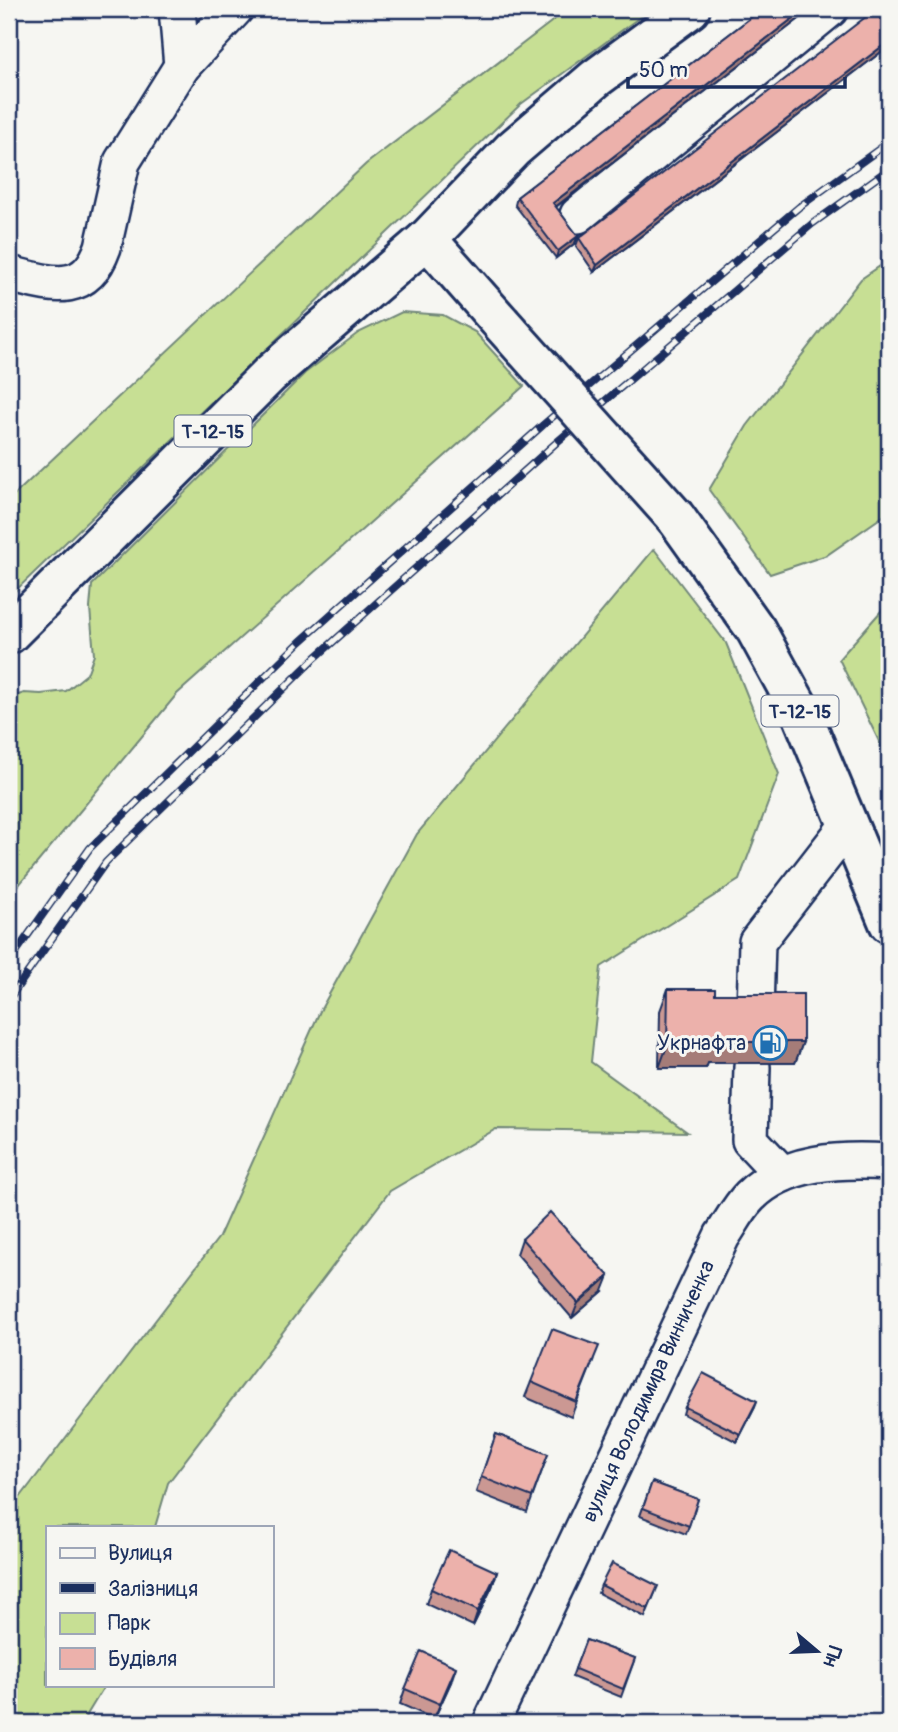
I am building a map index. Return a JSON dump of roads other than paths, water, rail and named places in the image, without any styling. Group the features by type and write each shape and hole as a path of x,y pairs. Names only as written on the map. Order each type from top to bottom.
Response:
{"main road":[{"path":"427,239 513,149 596,78 690,9"},
{"name":"Т-12-15","path":"9,634 270,374 427,239 676,517 756,630 802,714 889,923"}],"street":[{"path":"177,9 182,66"},
{"path":"9,274 53,285 79,280 90,271 99,260 103,247 122,162 182,66 235,9"},
{"path":"578,215 830,9"},
{"path":"755,1011 757,942 848,825"},
{"path":"752,1067 750,1140 782,1174"},
{"name":"вулиця Володимира Винниченка","path":"491,1723 722,1236 751,1195 782,1174 809,1164 889,1162"}],"railway":[{"path":"9,962 90,848 300,642 543,425 799,207 889,142"},
{"path":"9,999 106,862 315,658 557,442 812,224 889,169"}],"place":[{"name":"Укрнафта","path":"770,1043"}]}
